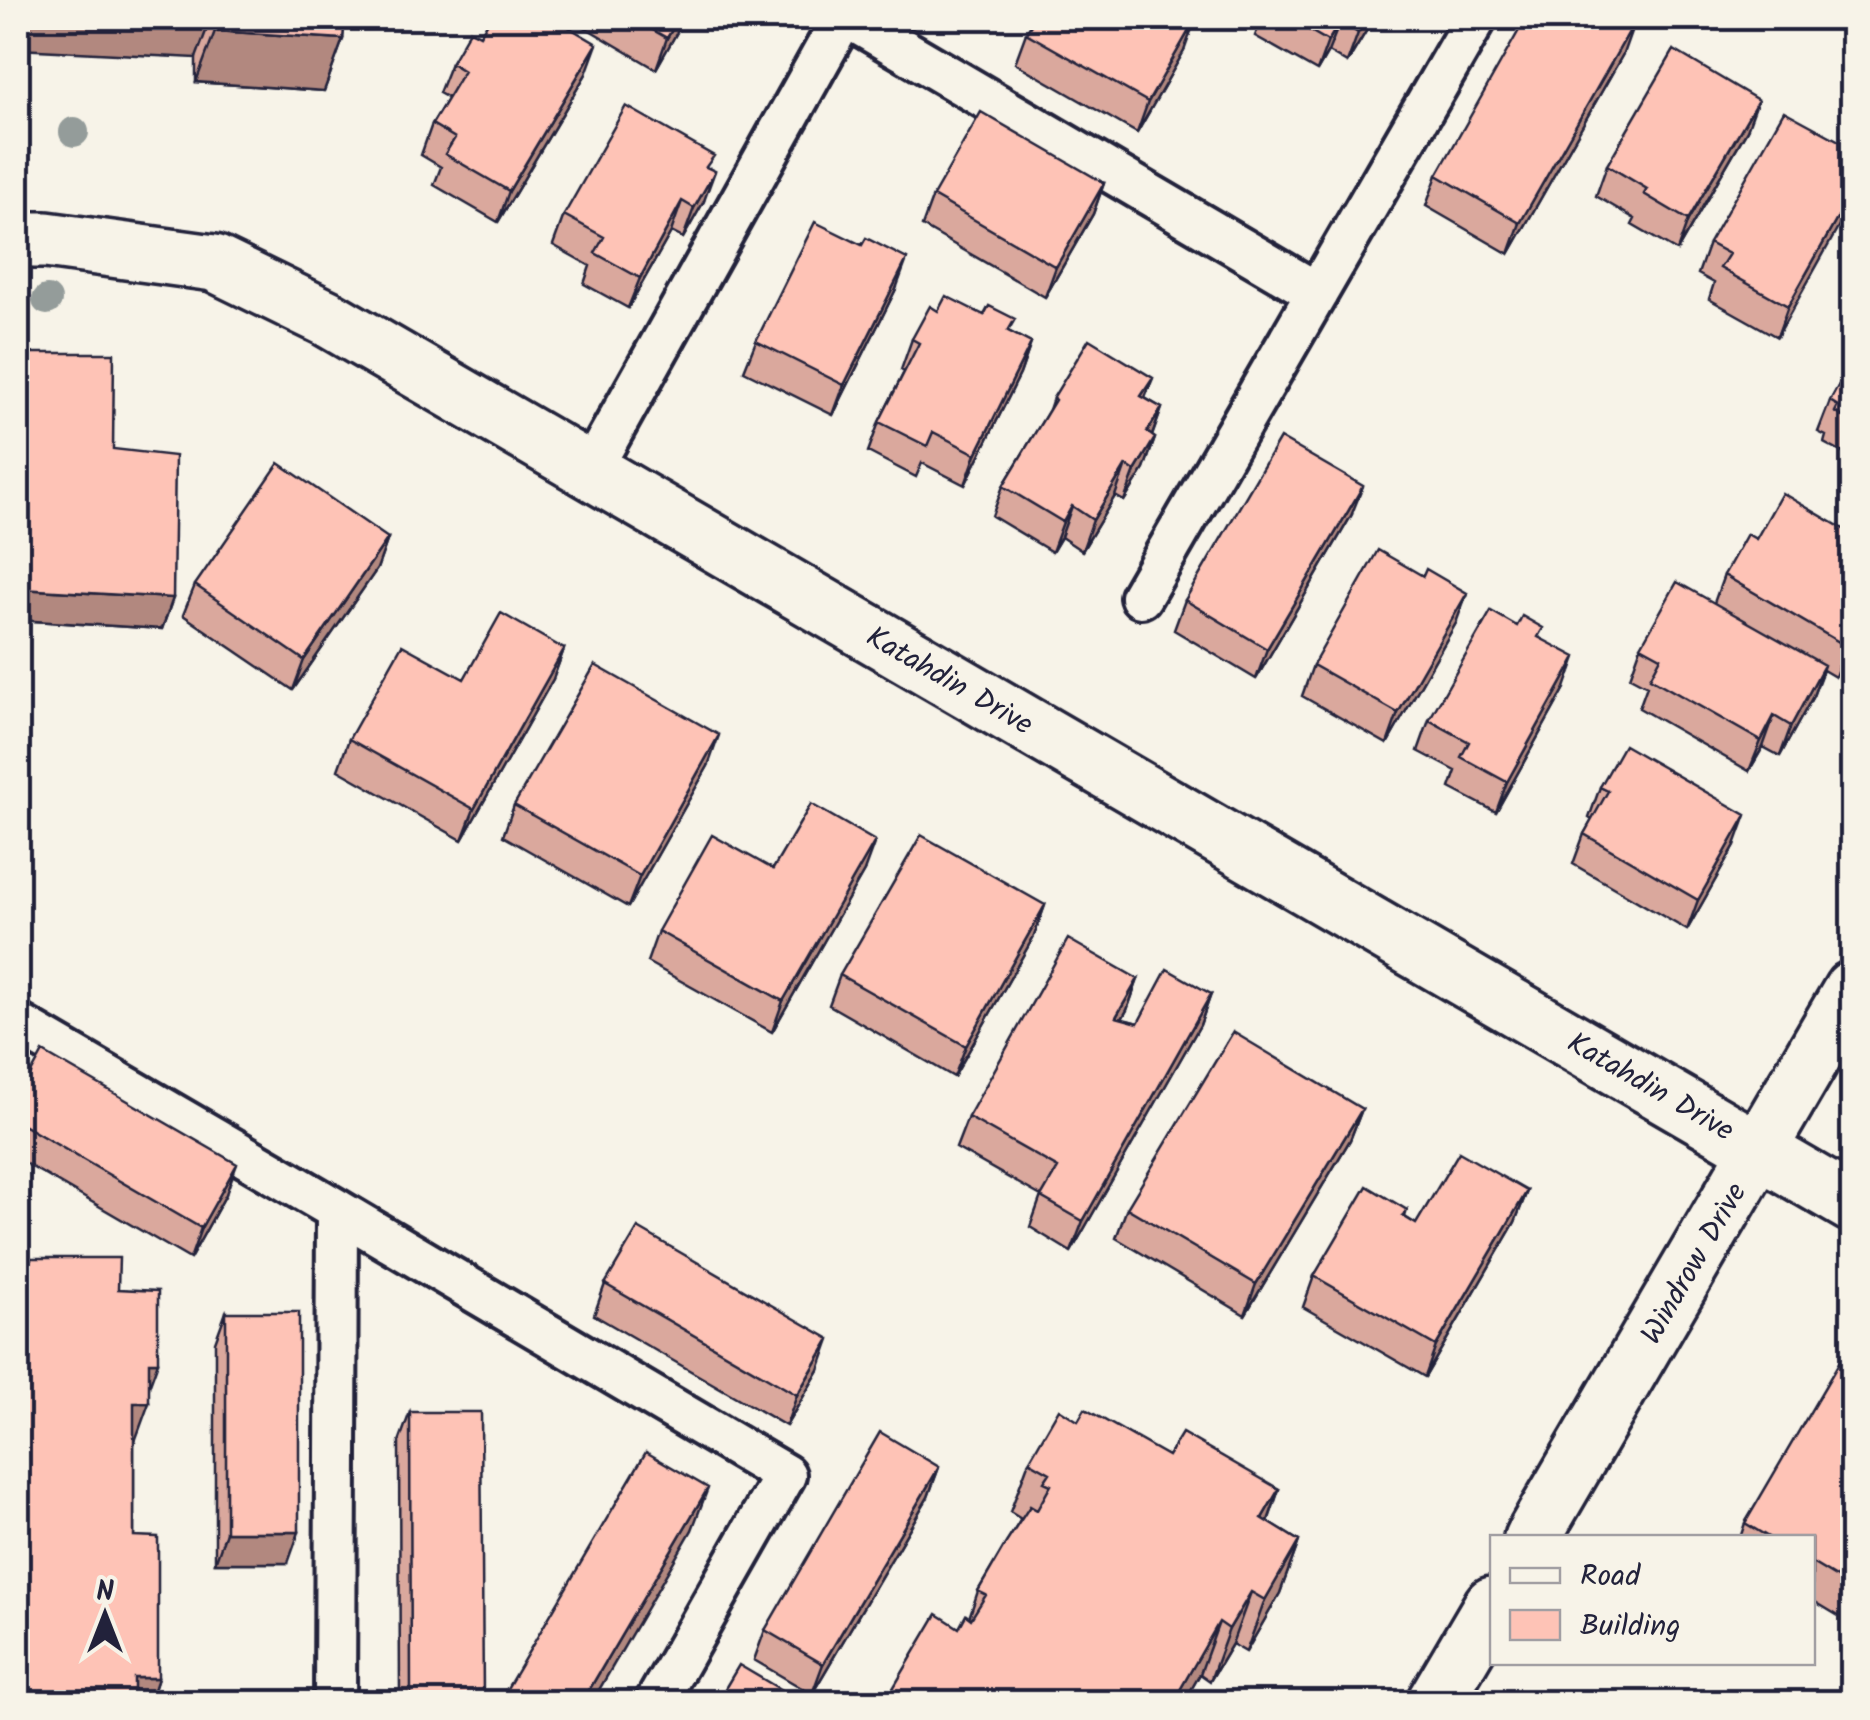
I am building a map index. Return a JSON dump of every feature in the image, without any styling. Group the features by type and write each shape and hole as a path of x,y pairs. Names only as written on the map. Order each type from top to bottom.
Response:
{"street":[{"name":"Katahdin Drive","path":"18,240 46,240 214,263 326,318 1852,1204"},
{"name":"Windrow Drive","path":"1534,1535 1852,988"},
{"path":"1435,1702 1490,1608"}],"lane":[{"path":"590,471 846,18 1317,293"},
{"path":"1142,597 1476,18"},
{"path":"18,1024 785,1475 656,1702"},
{"path":"335,1702 337,1210"}],"building":[{"path":"215,18 345,18 343,39 215,31"},
{"path":"490,18 553,18 597,44 509,191 445,154 455,138 432,124 464,71 451,63 470,30 480,35"},
{"path":"632,18 679,18 667,38"},
{"path":"1035,18 1195,20 1148,102 1026,33"},
{"path":"1288,18 1367,18 1358,33 1340,22 1328,41"},
{"path":"1526,18 1625,18 1634,23 1520,223 1437,175"},
{"path":"1674,50 1758,100 1688,220 1644,194 1647,189 1607,165"},
{"path":"626,106 714,156 706,167 715,171 694,208 682,201 640,278 595,253 604,237 564,215"},
{"path":"1784,111 1852,148 1852,192 1788,306 1720,268 1729,254 1709,243"},
{"path":"981,112 1104,183 1056,267 933,196"},
{"path":"815,222 862,245 866,238 907,259 844,385 756,341"},
{"path":"946,296 984,315 989,306 1015,319 1008,331 1031,343 976,454 933,432 927,446 879,422 919,343 912,339 930,306 938,311"},
{"path":"1089,339 1153,378 1141,396 1162,408 1147,432 1155,438 1135,471 1126,465 1093,520 1072,506 1063,522 1003,486"},
{"path":"20,353 114,353 113,449 175,456 173,598 21,589"},
{"path":"1852,361 1852,422 1835,412 1838,406 1830,401"},
{"path":"1280,438 1363,486 1267,649 1185,600"},
{"path":"279,463 388,538 304,660 195,585"},
{"path":"1782,493 1852,534 1852,635 1846,646 1724,575 1747,534 1756,539"},
{"path":"1378,550 1423,576 1426,569 1467,593 1398,713 1313,665"},
{"path":"1677,582 1824,665 1791,726 1774,716 1761,741 1650,678 1661,657 1641,646"},
{"path":"1491,611 1517,626 1522,616 1543,628 1538,637 1576,657 1507,782 1461,757 1469,742 1429,720"},
{"path":"501,613 564,649 474,809 349,739 402,645 464,679"},
{"path":"595,665 719,735 640,876 514,805"},
{"path":"1624,745 1746,815 1698,900 1584,834 1608,791 1600,787"},
{"path":"811,804 875,841 783,1001 658,931 712,835 773,869"},
{"path":"921,835 1045,905 966,1046 840,975"},
{"path":"1068,939 1138,979 1116,1017 1138,1023 1167,969 1211,994 1083,1221 1041,1197 1058,1168 968,1117"},
{"path":"1233,1032 1362,1109 1256,1284 1127,1208"},
{"path":"43,1052 237,1164 201,1228 18,1122 18,1097"},
{"path":"1459,1152 1527,1191 1436,1346 1314,1276 1367,1186 1407,1210 1403,1216 1416,1224"},
{"path":"638,1228 830,1339 797,1395 605,1284"},
{"path":"22,1258 119,1258 118,1289 158,1291 158,1362 149,1362 149,1403 134,1403 134,1536 158,1537 158,1678 134,1678 134,1702 18,1702 18,1287 23,1287"},
{"path":"226,1312 299,1312 299,1532 226,1532"},
{"path":"1844,1354 1852,1359 1852,1587 1815,1565 1815,1535 1765,1535 1745,1523"},
{"path":"1059,1409 1078,1421 1085,1409 1168,1456 1182,1433 1279,1489 1262,1518 1299,1541 1265,1600 1251,1592 1229,1629 1219,1622 1173,1702 885,1702 937,1614 959,1628 966,1615 971,1619 986,1595 978,1591 1006,1543 1030,1506 1037,1510 1051,1485 1044,1482 1050,1473 1029,1461"},
{"path":"410,1412 481,1412 483,1699 411,1699"},
{"path":"880,1432 939,1467 823,1664 765,1630"},
{"path":"646,1452 708,1488 582,1702 499,1702"},
{"path":"739,1665 800,1701 800,1702 717,1702"}]}
